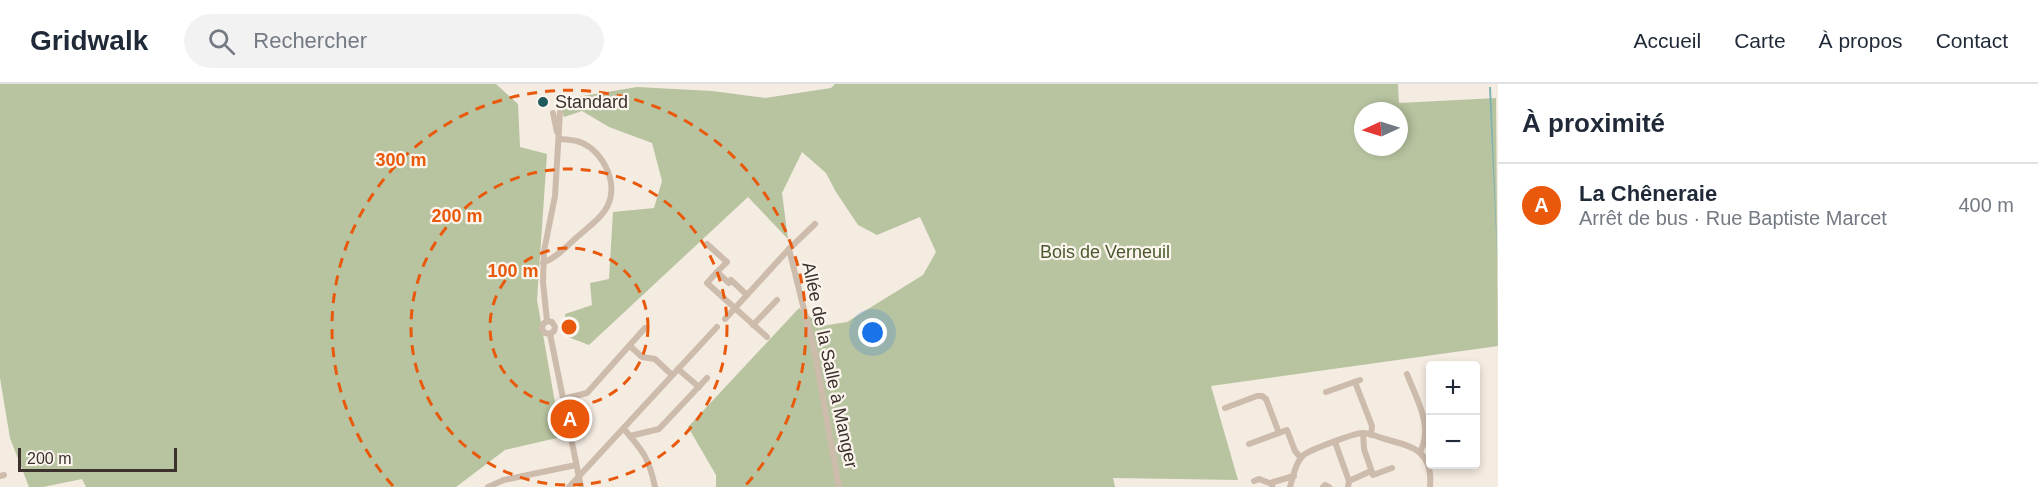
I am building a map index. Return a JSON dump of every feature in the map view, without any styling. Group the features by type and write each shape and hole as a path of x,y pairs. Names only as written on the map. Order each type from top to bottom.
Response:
{"street":[{"path":"557,112 559,139 555,196 544,251 543,282 547,321 552,322 555,327 554,332 550,334 581,487"},
{"path":"543,263 557,254 602,214 609,204 612,193 606,168 597,154 577,141 559,139"},
{"path":"725,319 815,224"},
{"path":"707,244 727,262 707,283 767,337"},
{"name":"Allée de la Salle à Manger","path":"789,249 815,354 840,487"},
{"path":"717,272 729,283 731,280 747,294"},
{"path":"753,325 777,300"},
{"path":"569,487 717,327"},
{"path":"563,399 587,393 645,328"},
{"path":"630,346 642,357 655,359 672,375"},
{"path":"678,369 699,387"},
{"path":"1407,374 1427,433 1425,444 1420,452"},
{"path":"630,436 659,429 707,378"},
{"path":"1326,392 1357,381 1372,426 1371,435"},
{"path":"1224,408 1263,396 1279,433"},
{"path":"624,429 648,459 656,487"},
{"path":"1249,444 1287,430 1295,452 1301,458"},
{"path":"1290,487 1304,454 1363,433 1412,446 1420,452 1430,473 1430,487"},
{"path":"1363,433 1364,449 1373,475 1392,468"},
{"path":"1335,442 1348,484"},
{"path":"489,487 504,480 576,465"},
{"path":"1339,487 1371,471"},
{"path":"1254,481 1259,479 1272,486 1277,480 1294,476"},
{"path":"1323,487 1325,485 1329,487"}],"green space":[{"path":"0,84 496,84 518,104 520,147 547,154 537,300 561,437 505,450 456,487 86,487 82,479 43,487 29,487 10,438 0,378"},
{"name":"Bois de Verneuil","path":"835,84 1398,84 1399,102 1354,102 1354,156 1408,156 1408,103 1496,98 1498,346 1211,386 1238,480 1113,478 1115,487 716,487 716,475 688,427 799,308 822,326 847,322 923,275 936,252 920,217 877,235 858,225 826,173 802,152 782,193 788,239 748,197 589,345 568,337 565,314 592,305 590,283 609,279 613,212 654,208 662,181 652,143 609,127 582,111 564,117 559,100 637,87 712,91 765,98 831,88"}],"water":[{"path":"1489,87 1491,87 1498,274"}],"place":[{"name":"Standard","path":"543,102"},
{"name":"La Chêneraie","path":"570,419"}]}
